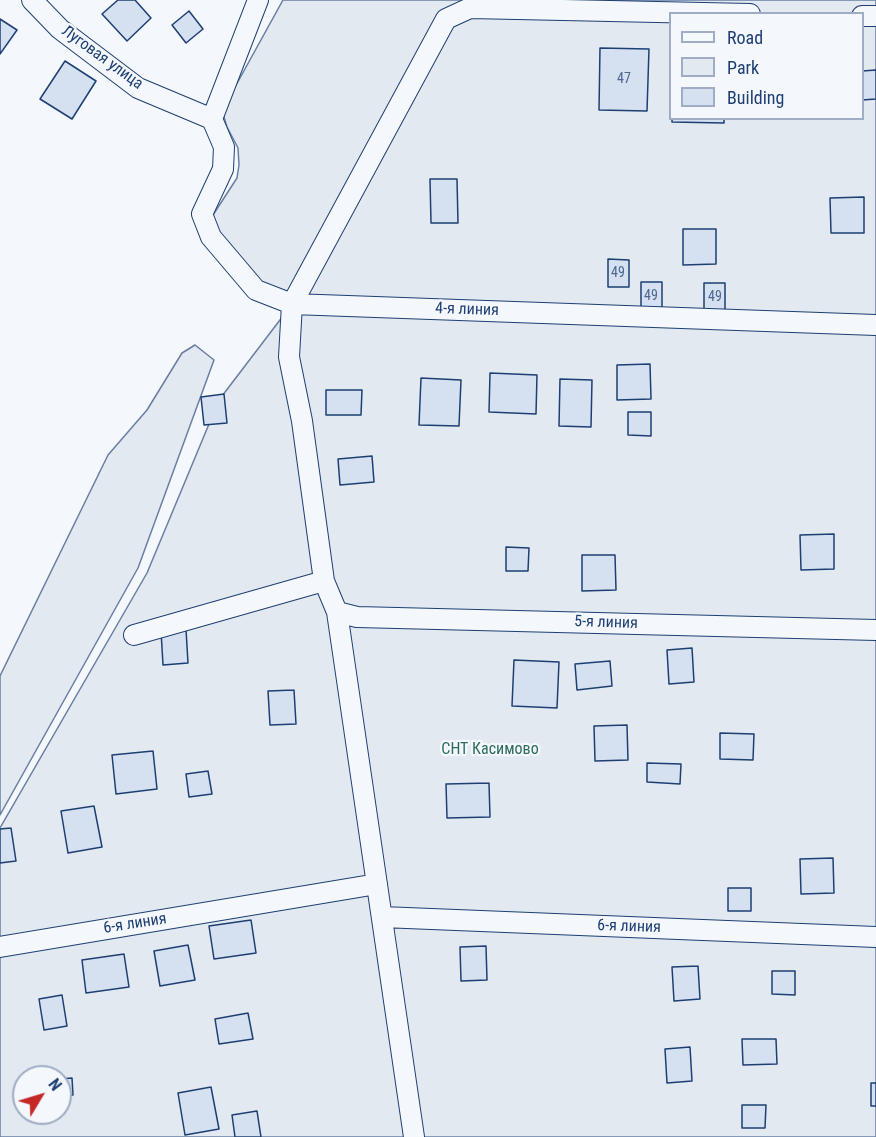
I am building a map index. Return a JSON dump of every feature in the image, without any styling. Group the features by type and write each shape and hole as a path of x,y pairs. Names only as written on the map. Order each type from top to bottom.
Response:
{"street":[{"name":"Луговая улица","path":"32,0 60,29 138,88 212,119"},
{"path":"212,119 258,0"},
{"path":"414,1137 337,612 324,581 302,421 289,357 292,304 446,19 470,8 669,12"},
{"name":"4-я линия","path":"212,119 224,147 223,169 202,214 211,237 256,290 292,304 876,325"},
{"path":"134,635 324,581"},
{"name":"5-я линия","path":"337,612 357,617 876,630"},
{"name":"6-я линия","path":"0,947 377,884"},
{"name":"6-я линия","path":"382,917 876,937"}],"green space":[{"name":"СНТ Касимово","path":"283,0 876,0 876,1137 0,1137 0,828 147,573 219,400 283,316 285,296 260,283 214,225 213,215 237,178 239,165 238,148 227,127 224,107"},
{"path":"195,345 214,360 138,568 0,815 0,676 108,455 147,410 182,353"}],"building":[{"path":"118,0 135,0 151,18 127,41 102,14"},
{"path":"189,11 203,29 186,43 172,25"},
{"path":"0,19 17,30 0,54"},
{"path":"600,48 649,49 647,111 599,110"},
{"path":"65,61 96,81 72,119 40,99"},
{"path":"876,70 876,99 864,100 864,71"},
{"path":"672,120 724,120 724,123 672,122"},
{"path":"430,179 457,179 458,223 431,223"},
{"path":"864,197 864,233 831,233 830,198"},
{"path":"683,229 716,229 716,264 683,265"},
{"path":"608,259 629,260 629,287 608,287"},
{"path":"641,282 662,282 662,310 641,310"},
{"path":"704,283 725,283 725,311 704,311"},
{"path":"650,364 651,399 617,400 617,365"},
{"path":"490,373 537,375 536,414 489,412"},
{"path":"421,378 461,380 459,426 419,425"},
{"path":"560,379 592,380 591,427 559,426"},
{"path":"326,390 362,390 361,415 326,415"},
{"path":"224,394 227,423 204,425 201,397"},
{"path":"628,412 651,412 651,436 628,435"},
{"path":"372,456 374,482 340,485 338,459"},
{"path":"834,534 834,569 801,570 800,535"},
{"path":"506,547 529,548 528,571 506,571"},
{"path":"582,555 615,555 616,590 582,591"},
{"path":"186,629 188,663 163,665 161,631"},
{"path":"692,648 694,682 669,684 667,650"},
{"path":"514,660 559,662 557,708 512,706"},
{"path":"610,661 612,686 577,690 575,664"},
{"path":"294,690 296,724 270,725 268,691"},
{"path":"627,725 628,760 595,761 594,726"},
{"path":"720,733 754,734 753,760 720,759"},
{"path":"153,751 157,789 116,794 112,755"},
{"path":"647,763 681,764 680,784 647,782"},
{"path":"208,771 212,794 189,797 186,774"},
{"path":"489,783 490,817 447,818 446,784"},
{"path":"94,806 102,847 68,853 61,811"},
{"path":"11,828 16,861 0,863 0,829"},
{"path":"833,858 834,893 801,894 800,859"},
{"path":"728,888 751,888 751,911 728,911"},
{"path":"251,920 256,953 214,959 209,926"},
{"path":"188,945 195,980 160,986 154,951"},
{"path":"486,946 487,980 461,981 460,947"},
{"path":"124,954 129,987 86,993 82,960"},
{"path":"698,966 700,999 674,1001 672,967"},
{"path":"772,971 795,971 795,995 772,994"},
{"path":"62,995 67,1026 44,1030 39,999"},
{"path":"248,1013 253,1039 219,1044 215,1019"},
{"path":"742,1039 776,1039 777,1064 743,1065"},
{"path":"690,1047 692,1081 667,1083 665,1049"},
{"path":"871,1083 876,1083 876,1106 871,1106"},
{"path":"211,1087 219,1129 185,1135 178,1093"},
{"path":"742,1105 766,1105 765,1128 742,1128"},
{"path":"257,1111 261,1137 235,1137 232,1115"}]}
